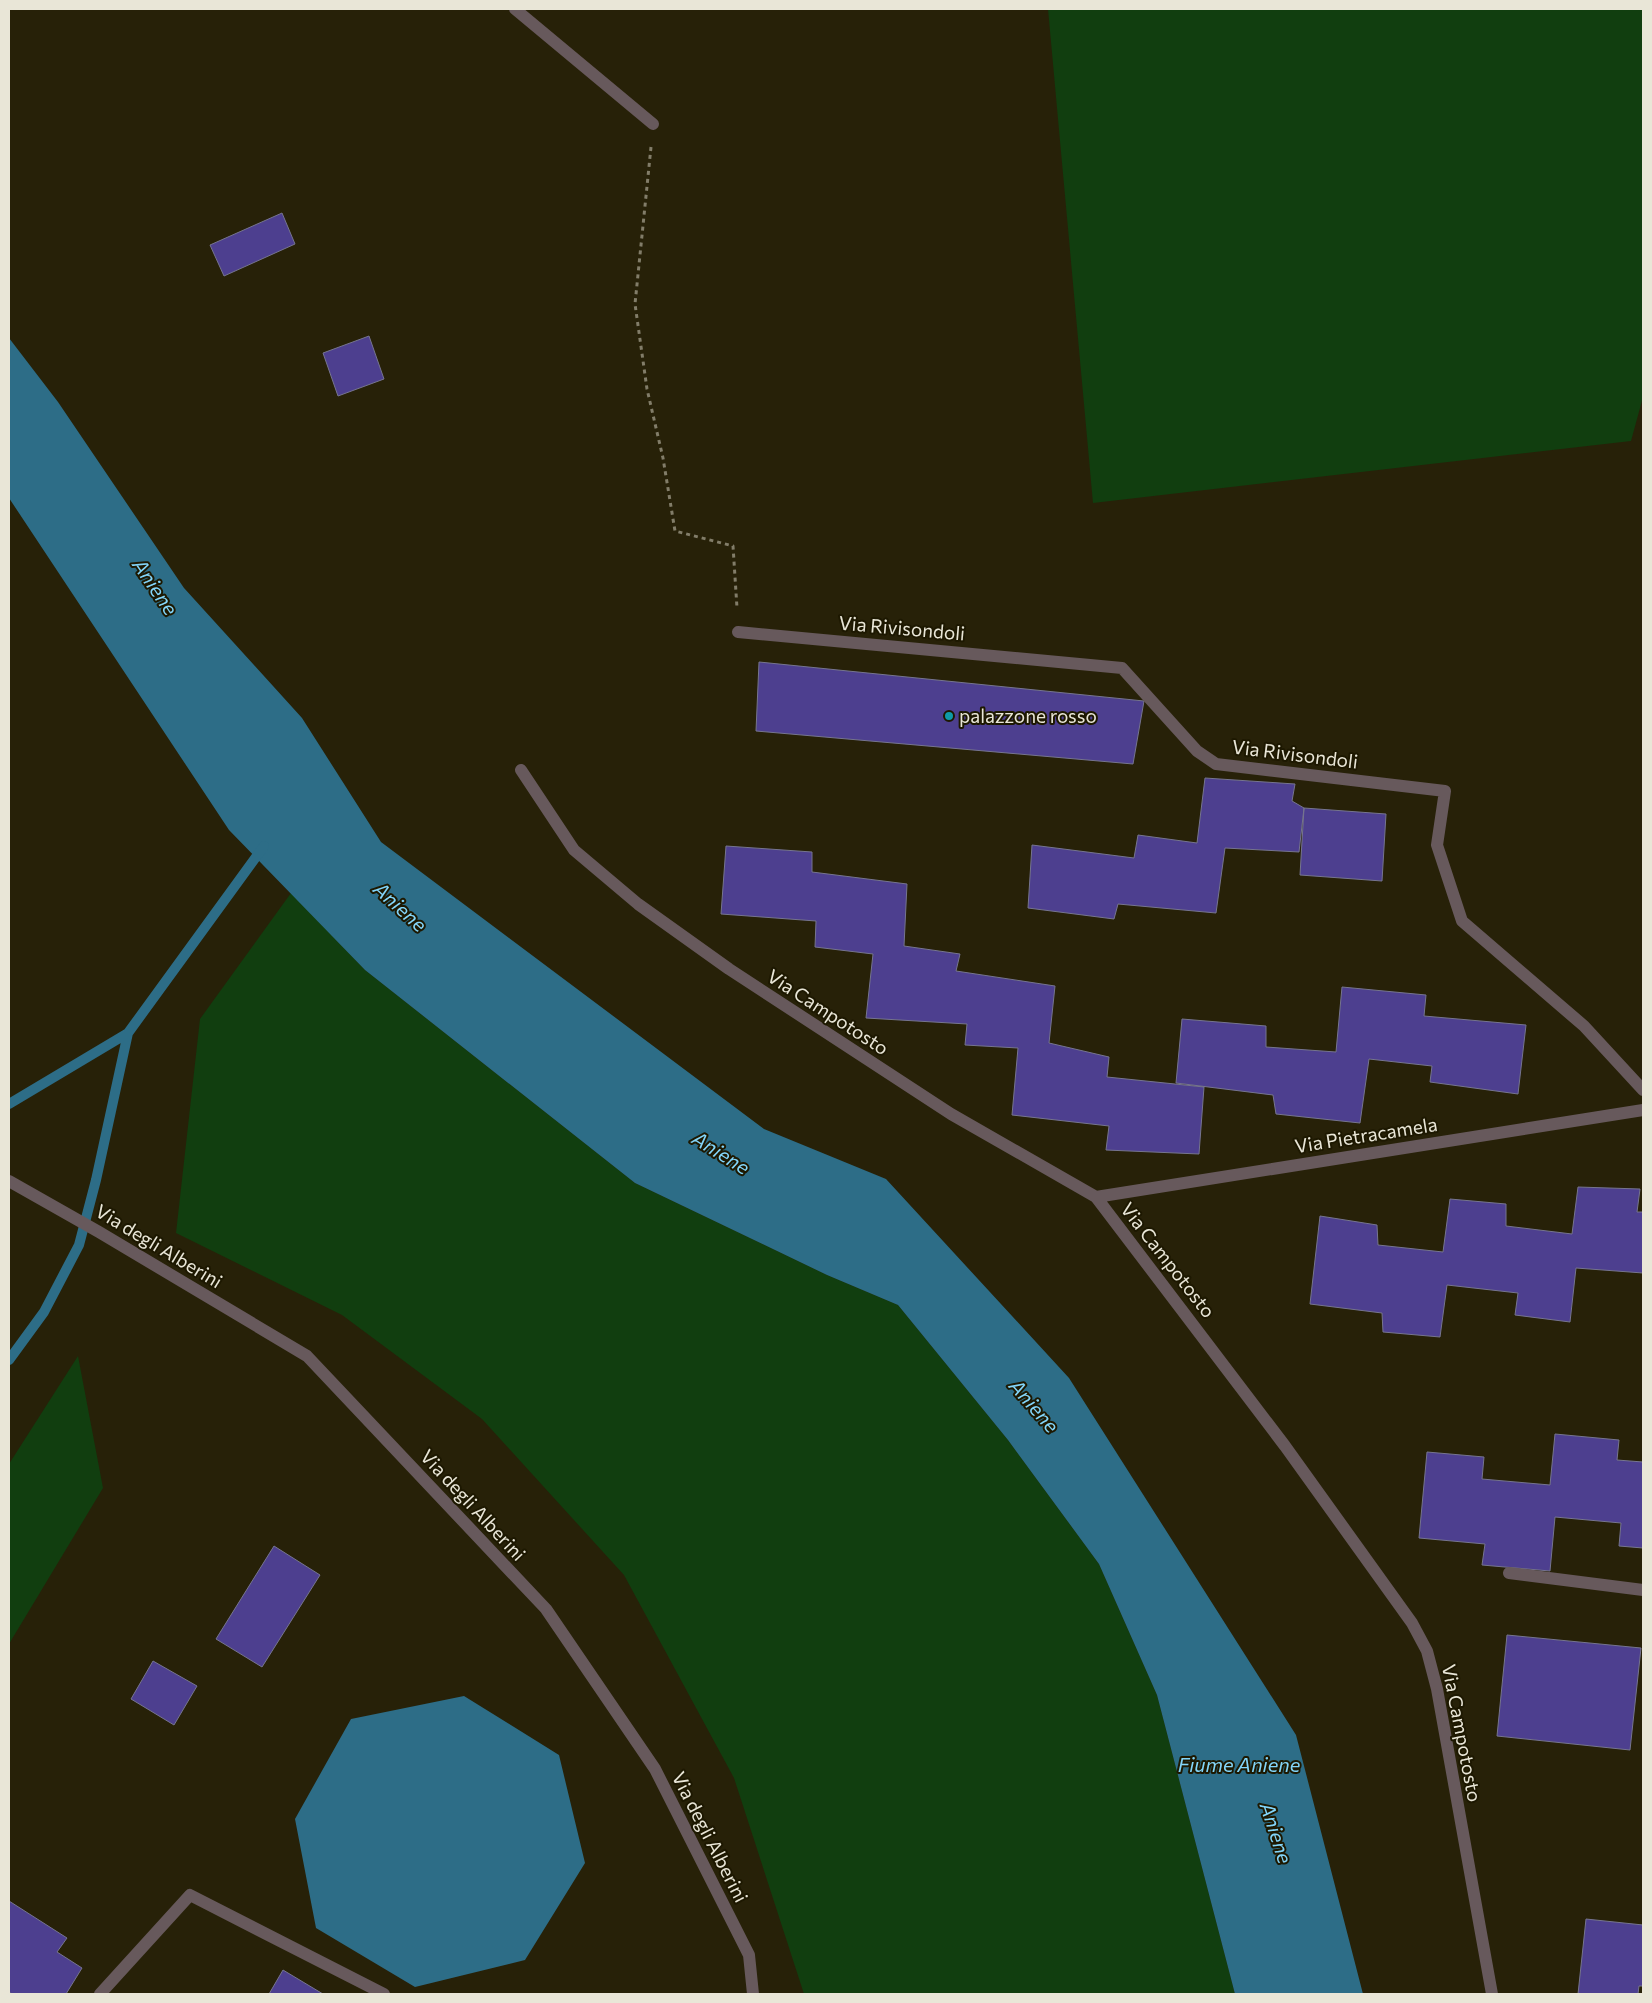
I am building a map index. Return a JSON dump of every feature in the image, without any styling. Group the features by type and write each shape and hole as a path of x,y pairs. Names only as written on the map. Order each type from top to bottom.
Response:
{"street":[{"path":"515,9 653,124"},
{"name":"Via Rivisondoli","path":"738,632 1122,668 1197,751 1216,764 1445,790 1437,845 1462,921 1584,1026 1643,1090"},
{"name":"Via Campotosto","path":"522,770 574,850 638,904 729,969 951,1114 1096,1197 1291,1454 1412,1623 1427,1651 1437,1689 1492,1994"},
{"name":"Via Pietracamela","path":"1096,1197 1643,1110"},
{"name":"Via degli Alberini","path":"9,1181 99,1232 306,1356 546,1609 655,1769 749,1955 753,1994"},
{"path":"1509,1573 1643,1590"},
{"path":"100,1994 190,1895 384,1994"}],"path":[{"path":"653,124 635,304 647,389 663,458 675,532 733,546 738,632"}],"green space":[{"path":"1048,9 1643,9 1643,397 1631,441 1093,503"},
{"path":"291,893 365,970 635,1183 827,1275 898,1305 1008,1440 1099,1564 1157,1695 1235,1994 804,1994 734,1778 624,1575 482,1419 342,1315 176,1233 200,1019"},
{"path":"78,1356 103,1488 9,1644 9,1464"}],"water":[{"name":"Fiume Aniene","path":"9,338 58,402 184,588 302,718 381,842 764,1129 886,1179 1069,1378 1296,1735 1363,1994 1235,1994 1157,1695 1099,1564 1008,1440 898,1305 827,1275 635,1183 365,970 229,830 9,498"},
{"path":"464,1696 559,1755 585,1863 525,1960 415,1987 316,1928 295,1819 351,1719"}],"building":[{"path":"282,213 295,244 224,276 210,245"},
{"path":"369,336 384,379 338,396 323,353"},
{"name":"palazzone rosso","path":"759,662 1144,701 1133,764 756,731"},
{"path":"1205,778 1295,784 1292,801 1304,808 1299,852 1225,848 1216,913 1118,904 1114,919 1028,908 1032,845 1134,858 1138,835 1197,843"},
{"path":"1304,808 1386,814 1382,881 1300,875"},
{"path":"726,846 812,852 812,872 907,884 904,946 960,954 956,971 1055,986 1049,1043 1109,1057 1107,1077 1204,1087 1199,1154 1106,1150 1109,1126 1012,1115 1018,1048 965,1045 967,1024 866,1018 873,954 815,947 816,921 721,914"},
{"path":"1342,987 1426,995 1424,1016 1526,1025 1518,1094 1430,1082 1432,1066 1369,1059 1360,1123 1276,1114 1273,1095 1176,1083 1182,1019 1266,1026 1266,1047 1336,1052"},
{"path":"1578,1187 1640,1189 1637,1212 1643,1212 1643,1273 1576,1268 1570,1322 1515,1315 1518,1293 1447,1285 1440,1337 1383,1332 1382,1313 1310,1304 1320,1216 1377,1225 1378,1245 1443,1252 1450,1199 1506,1204 1506,1226 1572,1234"},
{"path":"1555,1434 1619,1440 1617,1460 1643,1462 1643,1548 1619,1546 1621,1523 1555,1517 1550,1571 1482,1565 1485,1544 1419,1538 1427,1452 1484,1457 1482,1479 1550,1485"},
{"path":"274,1546 320,1575 262,1667 216,1639"},
{"path":"1507,1635 1641,1648 1630,1750 1497,1736"},
{"path":"153,1661 197,1686 174,1725 131,1699"},
{"path":"9,1901 67,1938 57,1952 82,1968 66,1994 12,1994 9,1992"},
{"path":"1586,1919 1643,1925 1643,1986 1639,1986 1638,1994 1578,1994"},
{"path":"283,1970 323,1994 269,1994"}],"waterway":[{"path":"9,1360 44,1312 79,1245 96,1180 128,1033 264,846"},
{"path":"9,1104 128,1033"}],"place":[{"name":"palazzone rosso","path":"949,716"}],"water label":[{"name":"Aniene","path":"155,587"},
{"name":"Aniene","path":"400,907"},
{"name":"Aniene","path":"721,1153"},
{"name":"Aniene","path":"1034,1406"},
{"name":"Aniene","path":"1276,1833"}]}
